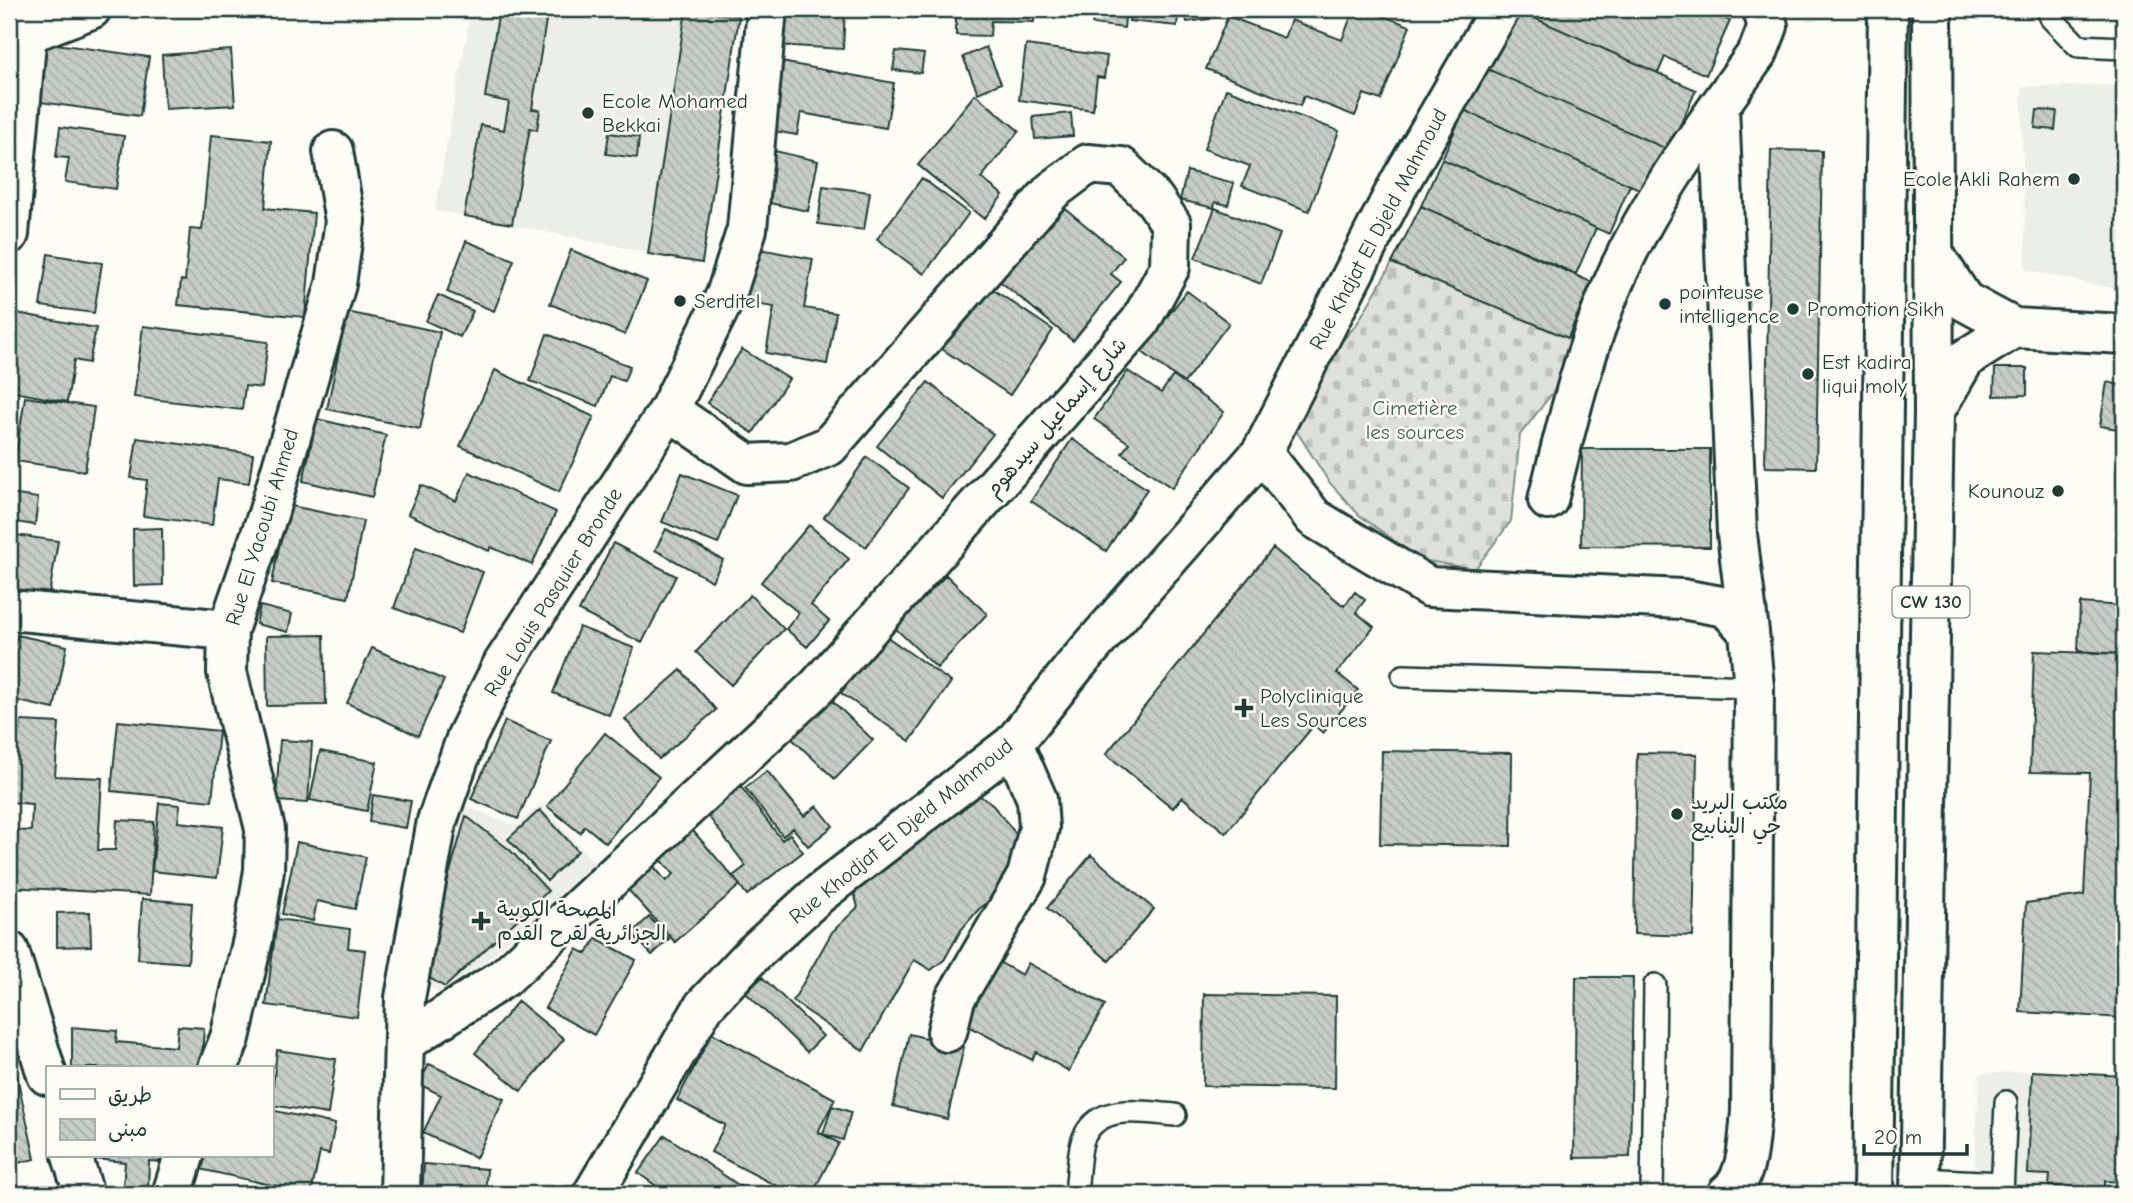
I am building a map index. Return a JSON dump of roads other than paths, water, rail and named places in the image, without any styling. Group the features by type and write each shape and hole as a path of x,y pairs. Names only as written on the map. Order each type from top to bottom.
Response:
{"street":[{"path":"9,234 28,22 91,9"},
{"name":"Rue Louis Pasquier Bronde","path":"400,1194 405,998 437,821 467,736 503,664 669,410 726,295 747,229 767,9"},
{"name":"Rue Khdjat El Djeld Mahmoud","path":"1262,452 1400,182 1500,9"},
{"path":"1548,500 1575,394 1612,286 1662,189 1766,38 1768,26 1762,9"},
{"name":"CW 130","path":"1873,1194 1888,9"},
{"name":"CW 130","path":"1920,1187 1936,256 1932,9"},
{"path":"1719,106 1737,534 1754,687 1751,1112 1746,1160 1734,1189 1727,1194"},
{"name":"Rue El Yacoubi Ahmed","path":"219,1066 230,1038 253,939 264,870 265,829 227,672 228,630 268,514 335,284 345,221 332,151"},
{"name":"شارع إسماعيل سيدهوم","path":"405,1042 505,977 817,687 1140,322 1170,267 1171,224 1154,200 1121,167 1088,164 1052,191 829,446 791,462 747,464 669,410"},
{"path":"1936,256 1964,300 2014,328 2124,334"},
{"path":"1934,412 1965,359 2014,328"},
{"path":"1262,452 1314,518 1429,587 1682,600 1726,607 1749,632"},
{"name":"Rue Khodjat El Djeld Mahmoud","path":"593,1194 704,1006 753,954 819,894 1013,744 1074,667 1262,452"},
{"path":"9,610 228,630"},
{"path":"947,1032 955,999 1027,876 1039,828 1037,799 1013,744"},
{"path":"9,951 46,1072"},
{"path":"73,1158 84,1194"},
{"path":"172,1194 183,1158"}],"lane":[{"path":"2048,9 2051,18 2078,46 2124,48"},
{"path":"1403,676 1754,687"},
{"path":"1652,1194 1655,985"},
{"path":"1920,1187 2002,1189 2006,1102"},
{"path":"1076,1194 1084,1135 1100,1119 1117,1112 1175,1115"}],"place":[{"name":"Ecole Mohamed Bekkai","path":"588,113"},
{"name":"Ecole Akli Rahem","path":"2074,179"},
{"name":"Serditel","path":"680,301"},
{"name":"pointeuse intelligence","path":"1665,304"},
{"name":"Promotion Sikh","path":"1793,309"},
{"name":"Est kadira liqui moly","path":"1808,374"},
{"name":"Kounouz","path":"2058,491"},
{"name":"Polyclinique Les Sources","path":"1244,708"},
{"name":"مكتب البريد حي الينابيع","path":"1677,814"},
{"name":"المصحة الكوبية الجزائرية لقرح القدم","path":"481,921"}],"park label":[{"name":"Cimetière les sources","path":"1415,420"}]}
